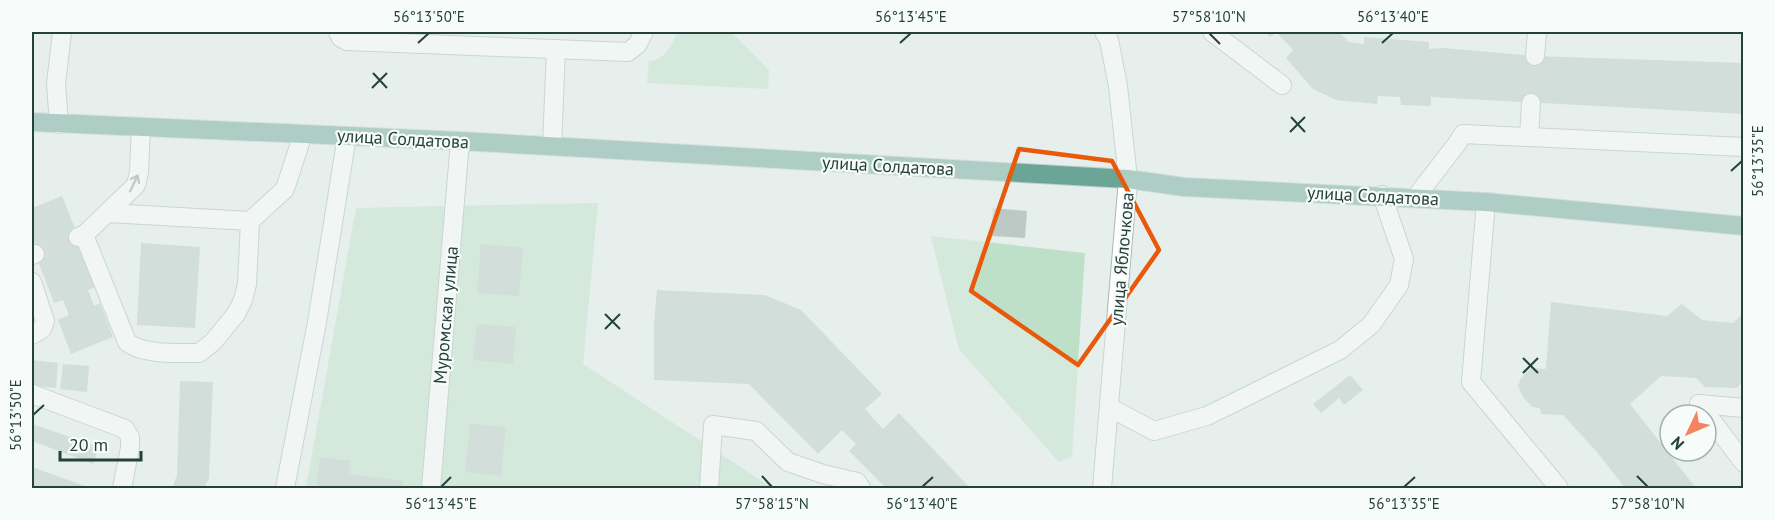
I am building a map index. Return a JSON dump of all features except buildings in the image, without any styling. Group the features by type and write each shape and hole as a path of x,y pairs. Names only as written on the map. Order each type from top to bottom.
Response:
{"main road":[{"name":"улица Солдатова","path":"32,122 460,141 1128,179 1184,187 1382,195 1486,202 1743,226"}],"street":[{"path":"58,124 56,84 62,32"},
{"path":"338,32 341,38 347,41 437,38 556,49 628,52 637,45 644,32"},
{"path":"1212,32 1282,85"},
{"path":"1535,56 1537,32"},
{"name":"улица Яблочкова","path":"1102,489 1128,179 1111,34"},
{"path":"552,147 556,49"},
{"path":"1529,137 1530,103"},
{"path":"141,127 139,172 136,185 81,236 127,342 134,348 143,350 199,353 213,342 236,314 243,300 247,284 250,221 285,189 303,134"},
{"path":"1416,198 1456,146 1462,134 1743,147"},
{"path":"285,489 317,322 346,136"},
{"name":"Муромская улица","path":"431,489 460,141"},
{"path":"1109,407 1154,430 1207,416 1340,350 1371,325 1399,285 1404,259 1382,195"},
{"path":"1486,202 1471,382 1559,489"},
{"path":"108,213 250,221"},
{"path":"32,282 45,321 42,328 32,335"},
{"path":"32,394 124,429 130,437 130,448 122,489"},
{"path":"1743,408 1699,404 1743,463"},
{"path":"709,489 713,425 756,431 788,462 857,483 861,489"}],"highlighted area":[{"path":"1019,149 1112,161 1159,250 1078,365 971,291"}],"green space":[{"path":"677,32 731,32 769,70 768,89 647,83 649,61 663,55"},
{"path":"598,203 583,364 773,488 306,488 356,208"},
{"path":"931,236 1085,253 1072,456 1059,462 959,349"}],"tunnel":[{"path":"1531,103 1535,56"},
{"path":"35,254 78,237"}]}
